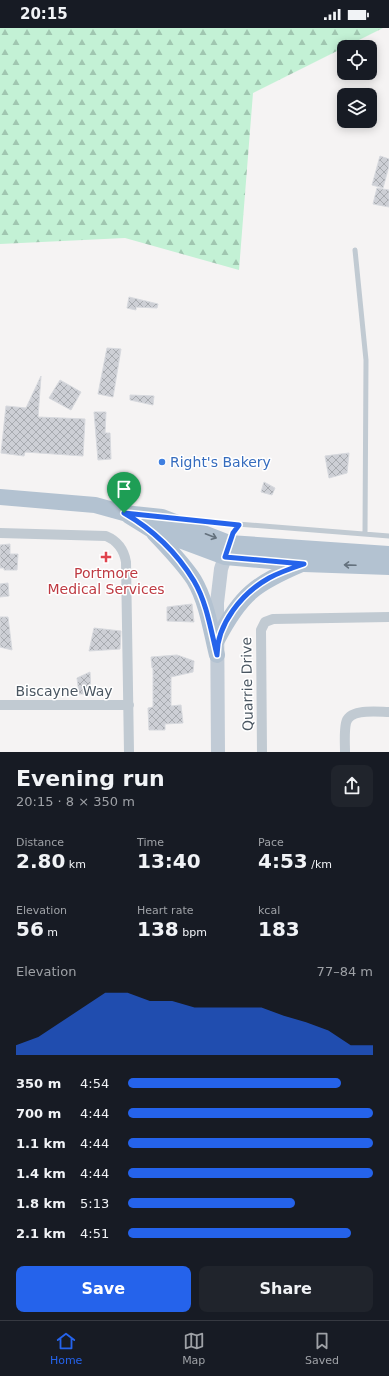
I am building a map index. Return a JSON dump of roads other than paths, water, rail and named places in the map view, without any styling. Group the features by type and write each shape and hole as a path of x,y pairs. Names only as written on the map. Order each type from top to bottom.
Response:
{"main road":[{"path":"0,497 95,505 124,513 162,517 227,550 389,554"},
{"path":"124,513 150,529 170,549 194,582 202,599 217,648"},
{"path":"150,529 227,550 304,564 389,567"},
{"path":"218,752 217,603 221,569 227,550"},
{"path":"217,648 230,615 244,597 269,578 304,564"}],"street":[{"path":"0,532 106,536 111,538 119,545 124,553 126,562 129,752"},
{"name":"Quarrie Drive","path":"262,752 261,630 265,622 273,619 389,617"},
{"name":"Biscayne Way","path":"0,705 129,705"},
{"path":"345,752 346,723 348,717 356,713 389,712"}],"lane":[{"path":"355,250 366,360 365,534"},
{"path":"162,517 239,525 389,536"},
{"path":"227,550 239,525"}],"place":[{"name":"Right's Bakery","path":"162,462"},
{"name":"Portmore Medical Services","path":"106,557"}]}
